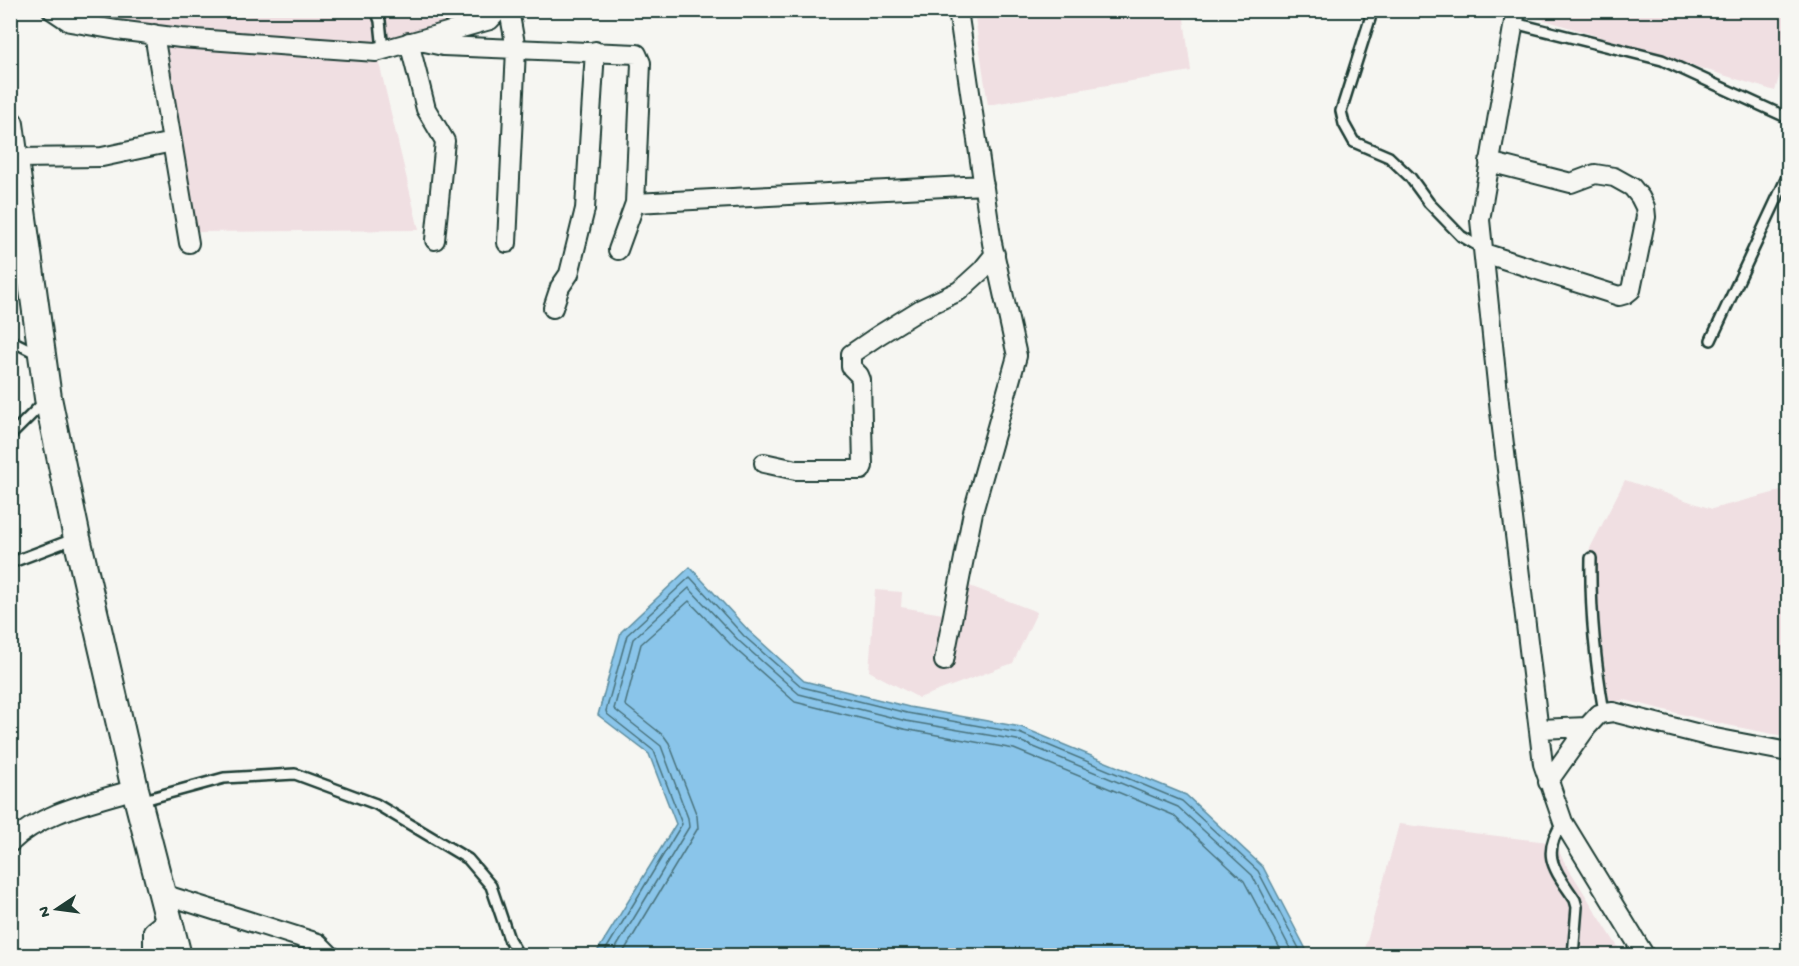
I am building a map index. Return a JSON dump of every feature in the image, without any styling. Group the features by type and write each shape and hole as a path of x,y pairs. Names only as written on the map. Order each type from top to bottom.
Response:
{"street":[{"path":"52,10 70,22 154,34 376,52 490,20 499,10"},
{"path":"507,243 516,49 509,10"},
{"path":"944,661 973,512 1017,356 995,254 958,10"},
{"path":"1515,17 1480,220 1500,412 1543,764 1563,822 1645,956"},
{"path":"154,34 189,243"},
{"path":"413,41 444,46 637,54 641,63 635,203 618,250"},
{"path":"413,41 426,109 446,141 435,240"},
{"path":"553,308 560,287 570,274 585,209 595,51"},
{"path":"10,124 48,398 77,538 137,795 178,956"},
{"path":"15,158 102,157 172,142"},
{"path":"1483,251 1619,296 1631,290 1646,217 1645,207 1632,187 1614,177 1595,174 1571,183 1490,162"},
{"path":"635,203 984,185"},
{"path":"764,463 796,470 861,470 863,466 861,380 850,367 851,354 921,309 959,291 982,270 995,254"},
{"path":"1548,782 1592,720 1604,712 1613,712 1715,738 1788,752"},
{"path":"1539,729 1587,727"},
{"path":"10,843 30,828 69,809 137,795"},
{"path":"153,956 153,931 166,906"},
{"path":"166,906 318,943 331,956"}],"lane":[{"path":"376,10 380,21 383,50"},
{"path":"1369,10 1370,19 1341,111 1344,124 1354,142 1389,157 1410,177 1429,203 1461,236 1483,251"},
{"path":"1515,17 1662,60 1788,118"},
{"path":"1710,340 1788,175"},
{"path":"10,340 42,357"},
{"path":"10,436 48,398"},
{"path":"10,563 77,538"},
{"path":"1591,558 1590,597 1593,636 1604,712"},
{"path":"137,795 224,778 295,774 376,804 468,859 491,886 509,939 519,956"},
{"path":"1563,822 1553,836 1552,865 1575,900 1577,907 1573,956"}],"shaded area":[{"path":"1533,10 1788,11 1788,46 1775,91 1532,16"},
{"path":"70,11 489,11 485,15 375,46 419,230 194,232 161,29 80,17"},
{"path":"974,11 1183,11 1191,71 988,105"},
{"path":"1625,480 1712,509 1788,489 1788,737 1717,723 1625,700 1610,703 1584,560"},
{"path":"962,583 1037,612 1013,663 919,698 869,671 875,590 902,592 901,607 955,616"},
{"path":"1399,824 1556,843 1562,858 1623,955 1363,956"}],"water":[{"path":"690,567 749,631 804,681 909,707 1021,727 1186,795 1263,867 1309,955 595,955 676,824 649,754 598,715 621,632"}]}
